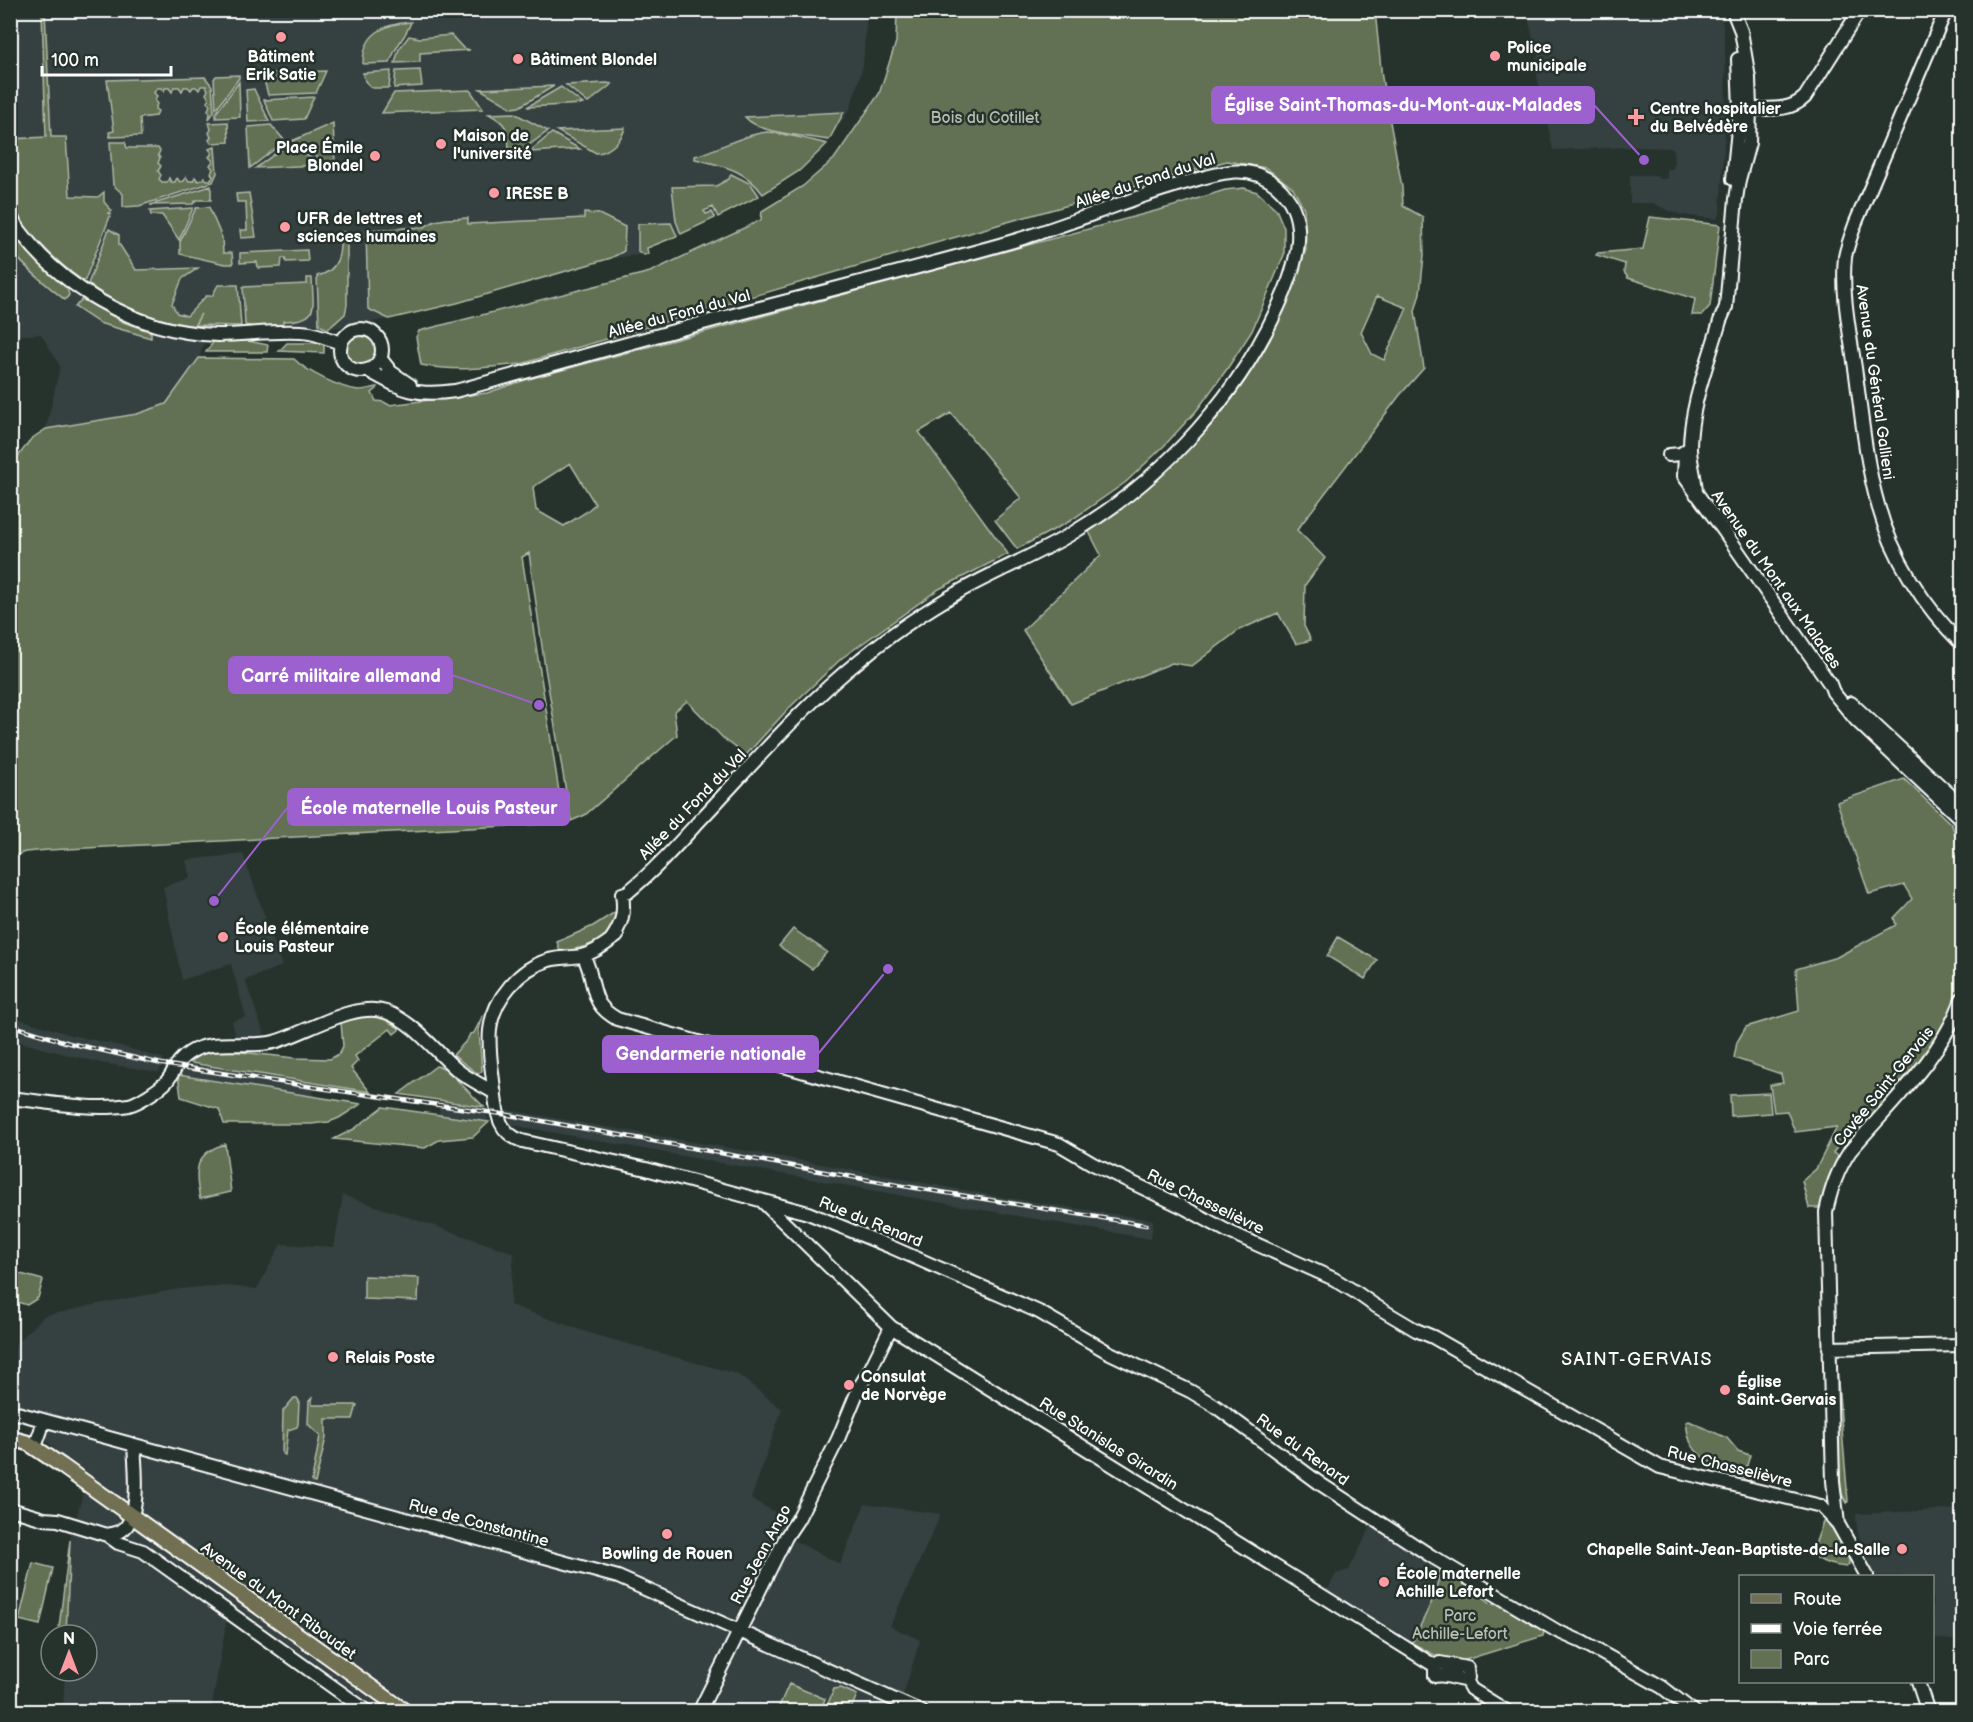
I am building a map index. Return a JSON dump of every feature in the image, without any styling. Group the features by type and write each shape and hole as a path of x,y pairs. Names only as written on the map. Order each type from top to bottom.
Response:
{"main road":[{"name":"Avenue du Mont Riboudet","path":"10,1438 35,1447 406,1712"}],"street":[{"path":"1745,109 1787,108 1800,102 1860,10"},
{"name":"Avenue du Général Gallieni","path":"1946,10 1856,222 1845,257 1846,301 1868,462 1878,506 1892,542 1913,582 1939,619 1962,644"},
{"name":"Avenue du Mont aux Malades","path":"1720,321 1719,306 1731,197 1749,78 1741,31 1735,13"},
{"name":"Avenue du Mont aux Malades","path":"1745,109 1749,143 1739,180 1726,307 1697,400 1684,476 1830,684 1833,692 1856,720 1962,820"},
{"name":"Allée du Fond du Val","path":"367,370 413,393 430,394 455,391 1011,242 1161,190 1228,171 1251,172 1265,178 1282,191 1295,211 1299,226 1299,245 1280,303 1237,380 1209,417 1179,450 1154,474 1068,536 959,592 892,634 862,658 786,728 658,864 628,892 622,921 611,940 605,946 584,956"},
{"path":"10,216 51,266 96,298 135,318 191,333 217,335 308,333 340,344"},
{"path":"369,330 380,341 382,350 380,358 375,366 367,370 354,370 346,366 340,354 343,337 350,331 369,330"},
{"path":"380,358 402,380 430,394"},
{"path":"1669,454 1681,454 1688,449"},
{"name":"Avenue du Mont aux Malades","path":"1688,449 1696,479 1696,494"},
{"name":"Avenue du Mont aux Malades","path":"1830,684 1838,688 1856,709 1962,806"},
{"name":"Rue Chasselièvre","path":"584,956 590,971 595,998 607,1013 617,1019 1059,1144 1093,1164 1227,1231 1334,1279 1416,1330 1433,1337 1660,1467 1821,1506"},
{"name":"Rue du Renard","path":"584,956 552,959 537,964 513,983 503,995 495,1011 489,1041 495,1093 501,1123 504,1130 513,1138 646,1169 808,1213 1039,1312 1124,1360 1190,1391 1215,1406 1326,1488 1431,1556 1557,1631 1582,1642 1662,1687 1694,1712"},
{"name":"Cavée Saint-Gervais","path":"1838,1524 1833,1481 1826,1212 1832,1185 1840,1165 1850,1151 1932,1056 1956,1017 1962,999"},
{"path":"10,1098 98,1106 130,1105 146,1097 167,1081 173,1068 190,1052 206,1046 259,1046 356,1010 367,1009 387,1012 401,1020 468,1077 495,1093"},
{"name":"Rue Stanislas Girardin","path":"762,1201 891,1327 1436,1666 1435,1676 1446,1674 1466,1680 1471,1689 1508,1712"},
{"path":"784,1207 784,1223"},
{"name":"Rue Jean Ango","path":"699,1712 786,1537 798,1519 859,1388 891,1327"},
{"path":"1829,1348 1962,1345"},
{"name":"Rue de Constantine","path":"10,1411 618,1577 922,1712"},
{"path":"35,1447 43,1420"},
{"path":"107,1535 120,1531 132,1516 135,1495 134,1445"},
{"name":"Cavée Saint-Gervais","path":"1821,1506 1833,1481"},
{"path":"1821,1506 1838,1524 1865,1573"},
{"path":"10,1509 44,1519 58,1520 107,1535 118,1543 154,1557 368,1712"},
{"path":"1918,1683 1928,1712"}],"shaded area":[{"path":"11,11 865,11 866,23 863,66 850,109 822,151 799,171 776,186 718,217 647,248 648,254 611,258 457,303 389,319 328,329 319,325 210,326 199,358 166,404 137,414 46,429 60,366 41,334 11,336"},
{"name":"Centre hospitalier du Belvédère","path":"1521,11 1721,11 1725,45 1726,111 1720,214 1716,219 1682,215 1653,203 1630,203 1630,175 1655,175 1659,179 1667,179 1667,169 1673,169 1674,164 1673,148 1553,150 1534,61 1538,57 1527,14"},
{"path":"243,854 282,966 245,980 265,1037 249,1039 236,1038 232,1021 246,1017 231,964 182,980 163,887 190,878 186,860"},
{"path":"10,1016 71,1035 121,1046 164,1059 159,1072 101,1063 41,1048 11,1039"},
{"path":"191,1063 313,1082 312,1096 178,1075"},
{"path":"442,1100 484,1107 489,1122 438,1115"},
{"path":"507,1110 1001,1197 1153,1220 1151,1239 512,1125"},
{"path":"343,1195 514,1253 510,1305 592,1334 737,1374 782,1409 751,1499 795,1523 787,1537 840,1564 865,1504 941,1514 890,1626 920,1640 901,1702 925,1711 368,1711 228,1612 211,1711 63,1711 64,1683 99,1683 99,1623 67,1623 70,1540 87,1479 11,1408 11,1361 16,1344 44,1316 179,1289 227,1286 257,1289 281,1244 334,1247"},
{"path":"1962,1509 1962,1641 1934,1638 1934,1575 1875,1575 1864,1556 1856,1514"},
{"name":"École maternelle Achille Lefort","path":"1371,1526 1440,1570 1435,1595 1412,1643 1327,1591 1336,1574 1349,1570"}],"green space":[{"path":"42,11 45,11 51,137 66,137 70,196 98,197 104,192 104,202 112,211 108,213 111,214 83,281 52,256 31,234 16,211 10,195 11,139 46,137"},
{"name":"Bois du Cotillet","path":"897,11 1375,11 1382,78 1402,187 1403,206 1423,217 1424,255 1420,293 1415,311 1424,368 1400,395 1297,530 1325,558 1305,585 1304,626 1311,640 1296,644 1278,613 1239,630 1192,666 1172,663 1071,704 1023,630 1101,555 1087,528 1125,506 1147,489 1212,424 1233,398 1283,313 1306,250 1304,209 1293,188 1266,168 1227,161 1011,221 521,364 459,369 421,365 416,337 419,331 650,272 761,220 762,211 803,186 834,159 879,94 896,42","holes":["1377,296 1407,308 1384,360 1372,354 1361,332"]},
{"path":"411,22 390,63 363,64 367,45 376,32 392,25"},
{"path":"451,35 463,48 470,50 420,53 420,62 395,63 399,49 409,36 420,38"},
{"path":"420,70 422,86 394,88 396,71"},
{"path":"326,71 316,93 268,95 264,80 246,79 246,74"},
{"path":"391,71 389,88 372,88 365,81 363,73"},
{"path":"239,75 216,109 214,79 216,76"},
{"path":"205,77 212,86 214,112 209,119 210,105 207,102 209,98 206,94 208,90 206,86 201,86 199,90 196,87 191,90 184,87 182,91 179,87 174,87 172,92 169,88 165,88 164,92 161,88 157,88 154,93 157,96 155,109 158,111 156,116 140,118 141,136 110,137 109,132 114,131 107,80"},
{"path":"239,82 240,117 216,118 216,113"},
{"path":"612,84 588,103 566,85"},
{"path":"554,86 519,107 512,108 480,89"},
{"path":"561,87 583,104 527,107"},
{"path":"254,89 269,121 248,122 246,90"},
{"path":"470,90 483,109 382,113 394,93"},
{"path":"314,97 304,119 273,121 264,100"},
{"path":"844,112 829,140 772,131 752,123 745,117"},
{"path":"514,113 548,131 517,154 516,148 509,148 505,127 489,114"},
{"path":"228,122 229,142 211,143 209,123"},
{"path":"333,123 335,164 329,165 292,141"},
{"path":"271,125 285,141 250,168 248,127"},
{"path":"625,128 614,145 606,151 596,153 557,131"},
{"path":"767,132 827,144 799,171 763,194 741,174 695,159 695,156 740,139"},
{"path":"552,133 580,149 529,152"},
{"path":"110,142 125,142 127,148 158,148 160,158 158,163 161,166 158,171 162,182 167,182 169,178 171,182 175,182 177,178 180,182 186,177 189,181 193,181 195,177 198,181 204,177 211,180 213,169 210,165 213,161 209,157 212,153 209,149 215,147 217,173 213,182 139,206 123,207 123,194 113,185"},
{"path":"288,144 320,165 256,168"},
{"path":"731,174 751,184 759,196 718,217 713,207 704,211 706,214 712,212 715,218 681,234 676,221 672,187 716,186 729,179"},
{"path":"211,186 211,200 196,200 193,204 150,205"},
{"path":"1244,188 1257,192 1276,209 1284,228 1284,255 1252,331 1197,410 1126,482 1070,521 1017,549 995,520 1021,498 951,413 919,432 1008,554 939,589 842,658 789,708 746,755 724,739 687,701 674,712 677,735 585,815 571,821 545,668 529,553 522,557 564,823 48,850 25,852 11,857 11,466 31,439 46,429 137,414 166,404 199,358 294,359 333,383 358,390 377,387 372,393 376,401 389,405 487,393 525,380 1174,206 1225,190","holes":["570,463 595,504 564,526 536,510 533,487"]},
{"path":"249,193 256,237 241,238 240,230 247,230 246,202 237,202 236,194"},
{"path":"209,207 222,238 223,253 232,253 233,264 180,254 180,242 196,208"},
{"path":"193,208 179,240 162,215 151,215 150,211"},
{"path":"584,213 599,214 625,227 624,251 611,258 457,303 389,319 368,309 366,230 424,227 435,221 446,219 468,218 468,224 584,218"},
{"path":"1650,217 1720,225 1710,306 1702,315 1692,315 1695,299 1628,278 1624,272 1625,264 1596,255 1643,249"},
{"path":"671,223 677,236 647,248 648,254 644,255 638,251 638,224"},
{"path":"109,229 119,235 119,244 136,270 198,268 182,279 172,304 177,313 187,316 206,296 212,296 218,285 238,285 241,326 195,325 201,314 194,326 165,320 125,306 88,284"},
{"path":"11,232 16,233 38,261 66,284 69,295 65,300 35,275 14,253 10,245"},
{"path":"340,232 347,232 347,305 345,314 328,329 319,325 317,276 330,270 338,260"},
{"path":"307,250 308,261 286,262 285,258 282,258 281,267 258,268 257,262 240,263 240,253"},
{"path":"307,278 312,278 313,305 309,315 283,321 283,326 245,325 243,287 307,284"},
{"path":"82,299 123,322 151,332 151,338 99,323 75,307"},
{"path":"362,334 373,339 378,350 373,361 362,366 351,361 346,350 351,339"},
{"path":"214,341 248,341 268,345 267,352 206,352"},
{"path":"287,343 324,343 324,353 279,351"},
{"path":"1904,779 1952,825 1959,847 1962,867 1962,979 1953,1015 1929,1054 1853,1140 1846,1146 1840,1143 1833,1153 1839,1157 1830,1174 1822,1208 1809,1208 1802,1181 1816,1169 1837,1127 1795,1132 1787,1111 1774,1112 1770,1085 1783,1083 1781,1074 1734,1058 1737,1042 1746,1027 1799,1011 1796,969 1837,957 1896,925 1894,918 1912,899 1904,885 1869,894 1837,802"},
{"path":"617,912 614,922 604,937 579,948 560,951 557,942 593,926"},
{"path":"793,929 827,952 812,969 779,946"},
{"path":"1338,937 1377,960 1365,979 1327,956"},
{"path":"369,1015 386,1020 399,1028 394,1034 390,1029 355,1056 358,1061 351,1068 370,1092 191,1063 194,1057 213,1049 295,1058 330,1059 339,1054 343,1046 341,1023 351,1018"},
{"path":"483,1015 479,1030 482,1071 478,1074 453,1055 470,1034 474,1033"},
{"path":"436,1066 445,1068 484,1107 399,1094"},
{"path":"178,1075 361,1104 329,1122 224,1124 219,1109 181,1097"},
{"path":"1769,1093 1771,1113 1731,1116 1730,1095"},
{"path":"383,1107 489,1122 473,1137 439,1140 425,1148 334,1139 354,1129"},
{"path":"225,1144 231,1192 200,1199 197,1180 199,1164 207,1152"},
{"path":"10,1271 43,1280 38,1298 27,1305 11,1300"},
{"path":"364,1276 419,1278 418,1301 364,1299"},
{"path":"1836,1358 1848,1501 1847,1503 1838,1488"},
{"path":"294,1398 299,1401 298,1424 297,1427 288,1430 285,1455 282,1453 283,1411"},
{"path":"312,1398 312,1405 357,1405 353,1419 326,1419 326,1438 315,1483 312,1479 320,1436 308,1424 309,1401"},
{"path":"1689,1421 1727,1438 1738,1451 1750,1455 1745,1472 1755,1476 1753,1481 1719,1468 1696,1451 1688,1434 1686,1422"},
{"path":"1828,1521 1834,1524 1833,1529 1849,1559 1846,1567 1822,1561 1812,1553 1823,1522"},
{"path":"70,1540 67,1623 60,1623"},
{"path":"33,1563 53,1568 40,1623 39,1625 19,1620"},
{"name":"Parc Achille-Lefort","path":"1440,1570 1470,1587 1492,1604 1498,1603 1541,1628 1544,1632 1543,1636 1462,1661 1440,1658 1412,1643 1435,1595"},
{"path":"789,1684 825,1699 820,1711 777,1711"},
{"path":"841,1688 857,1695 850,1711 838,1711 827,1706 834,1689"}],"railway":[{"path":"10,1025 69,1043 162,1064 509,1115 897,1185 1146,1225"}],"place":[{"name":"Bâtiment Erik Satie","path":"281,37"},
{"name":"Police municipale","path":"1495,56"},
{"name":"Bâtiment Blondel","path":"518,59"},
{"name":"Centre hospitalier du Belvédère","path":"1636,117"},
{"name":"Maison de l'université","path":"441,144"},
{"name":"Place Émile Blondel","path":"375,156"},
{"name":"Église Saint-Thomas-du-Mont-aux-Malades","path":"1644,160"},
{"name":"IRESE B","path":"494,193"},
{"name":"UFR de lettres et sciences humaines","path":"285,227"},
{"name":"Carré militaire allemand","path":"539,705"},
{"name":"École maternelle Louis Pasteur","path":"214,901"},
{"name":"École élémentaire Louis Pasteur","path":"223,937"},
{"name":"Gendarmerie nationale","path":"888,969"},
{"name":"Relais Poste","path":"333,1357"},
{"name":"Consulat de Norvège","path":"849,1385"},
{"name":"Église Saint-Gervais","path":"1725,1390"},
{"name":"Bowling de Rouen","path":"667,1534"},
{"name":"Chapelle Saint-Jean-Baptiste-de-la-Salle","path":"1902,1549"},
{"name":"École maternelle Achille Lefort","path":"1384,1582"}],"district":[{"name":"SAINT-GERVAIS","path":"1637,1359"}]}
